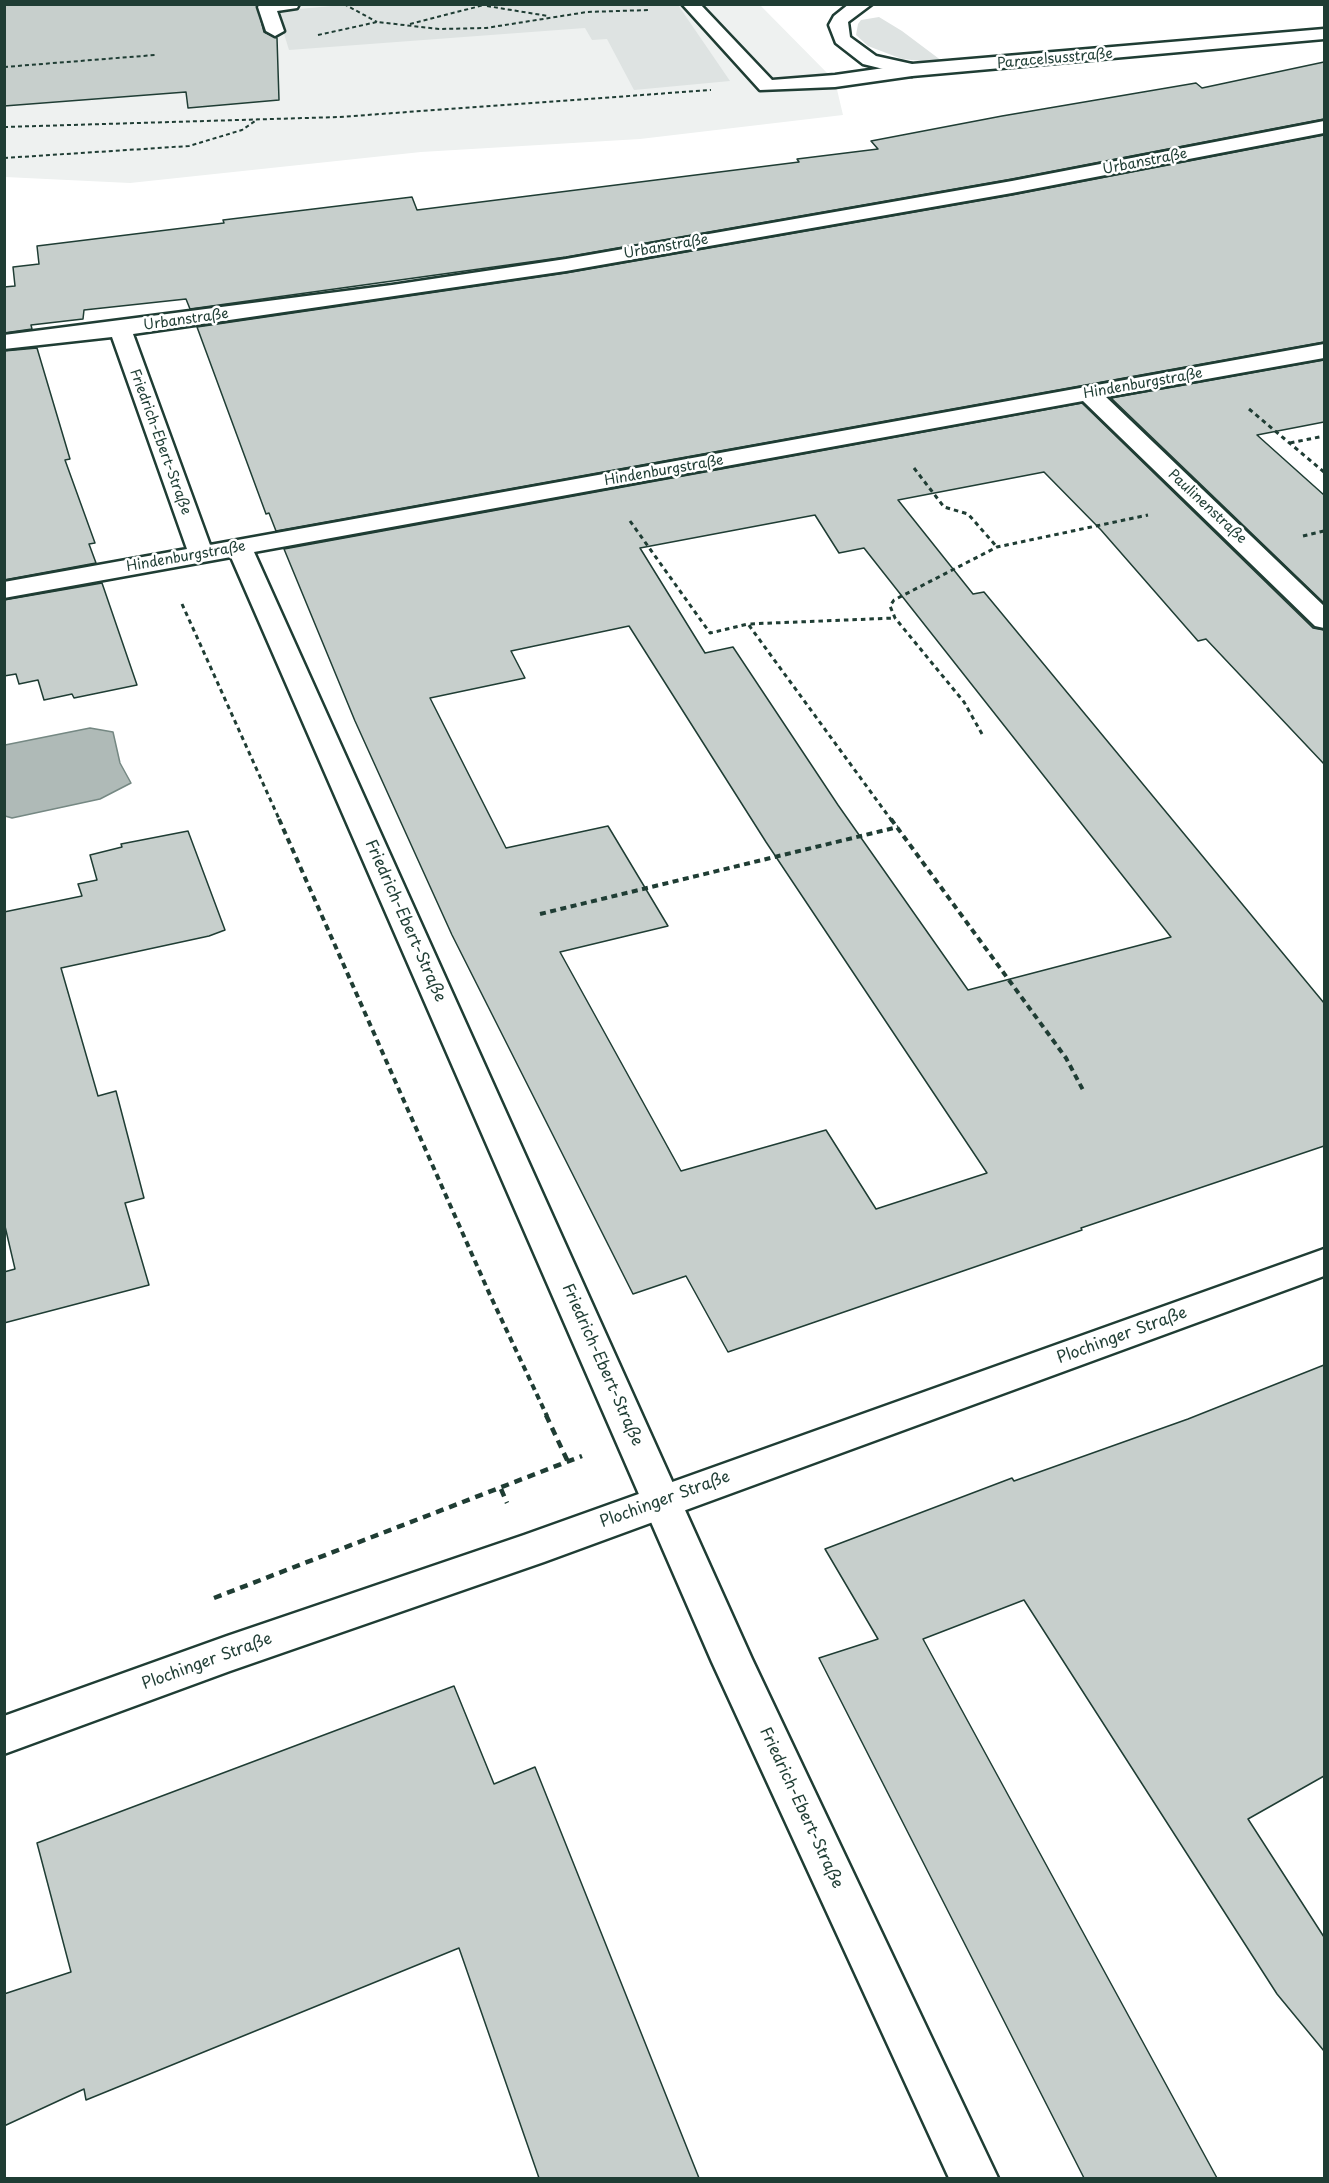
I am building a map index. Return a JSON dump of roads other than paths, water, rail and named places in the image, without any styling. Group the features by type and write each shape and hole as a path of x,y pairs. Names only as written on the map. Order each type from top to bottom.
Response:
{"street":[{"path":"275,31 267,7 291,4"},
{"name":"Paracelsusstraße","path":"864,4 849,11 840,20 838,25 842,39 870,60 912,70 1324,34"},
{"path":"693,7 767,86 835,81 912,70"},
{"name":"Urbanstraße","path":"4,342 121,329 566,265 1000,189 1324,127"},
{"name":"Friedrich-Ebert-Straße","path":"121,329 126,351 201,554"},
{"name":"Hindenburgstraße","path":"4,590 1324,351"},
{"name":"Paulinenstraße","path":"1089,394 1324,620"},
{"name":"Friedrich-Ebert-Straße","path":"239,547 738,1672 974,2178"},
{"name":"Plochinger Straße","path":"4,1735 227,1654 530,1550 1324,1262"}]}
